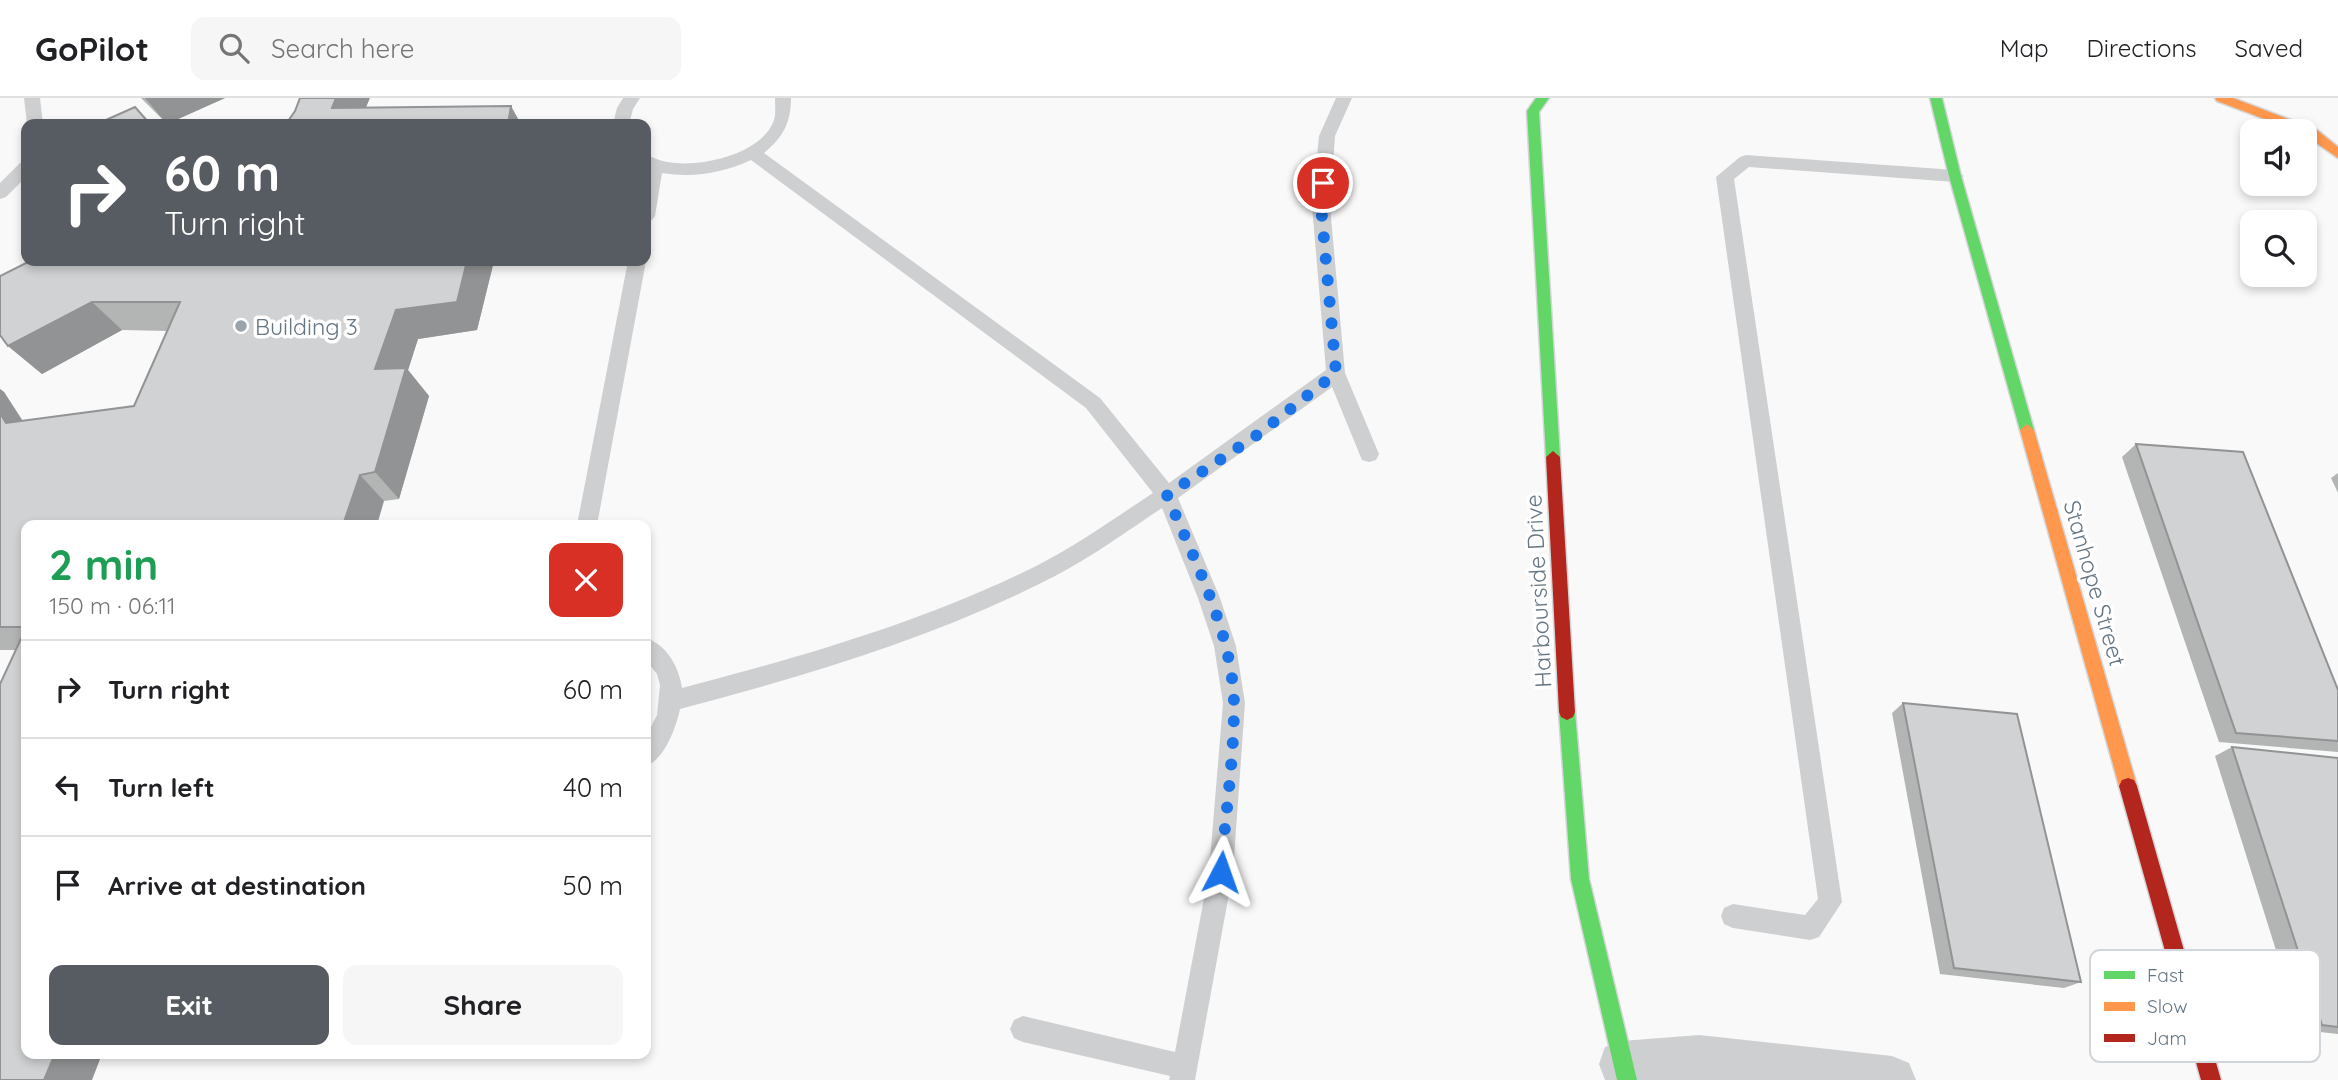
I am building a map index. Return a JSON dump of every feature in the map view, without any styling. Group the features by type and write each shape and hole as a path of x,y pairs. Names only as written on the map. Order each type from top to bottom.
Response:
{"street":[{"name":"Harbourside Drive","path":"1543,98 1533,111 1566,697 1580,879 1625,1072"},
{"name":"Stanhope Street","path":"1936,98 1955,176 2174,950"},
{"path":"2221,98 2313,132 2338,153"},
{"path":"1625,1072 1699,1058 1892,1080"},
{"name":"Stanhope Street","path":"2206,1062 2211,1080"}],"lane":[{"path":"32,98 34,119"},
{"path":"622,119 625,108 632,98"},
{"path":"651,164 676,170 705,169 734,162 753,153 779,126 785,107 783,98"},
{"path":"1345,98 1327,136 1321,206 1336,373 1369,454"},
{"path":"753,153 1093,403 1167,495 1225,646 1234,703 1221,872 1183,1073 1023,1029"},
{"path":"1732,916 1810,928 1830,902 1725,177 1746,161 1955,176"},
{"path":"0,193 21,172"},
{"path":"588,520 636,266"},
{"path":"672,701 772,675 939,618 1049,569 1260,433 1336,373"},
{"path":"651,650 668,674 672,701 662,736 651,750"}],"building":[{"path":"300,98 336,98 332,108 511,106 509,119 289,119"},
{"path":"135,107 146,119 108,119"},
{"path":"21,266 466,266 457,302 396,310 375,369 406,368 375,472 360,475 345,519 365,520 21,520 21,627 0,627 0,413 6,423 134,406 180,302 92,302 8,346 0,335 0,276"},
{"path":"2136,444 2243,452 2338,690 2338,741 2236,733"},
{"path":"21,639 21,1059 53,1059 44,1080 0,1080 0,684"},
{"path":"1903,703 2017,714 2081,982 1954,968"},
{"path":"2232,747 2338,758 2338,1027 2322,1025 2320,1019 2320,950 2298,950"}],"traffic: fast":[{"path":"1543,98 1533,111 1553,457"},
{"path":"1936,98 1955,176 2027,430"},
{"path":"1567,712 1580,879 1627,1080"}],"traffic: slow":[{"path":"2221,98 2313,133 2338,154"},
{"path":"2027,430 2128,786"}],"traffic: jam":[{"path":"1553,457 1567,712"},
{"path":"2128,786 2174,950"},
{"path":"2206,1062 2211,1080"}],"place":[{"name":"Building 3","path":"241,326"}],"route":[{"path":"1221,872 1234,703 1225,646 1193,556 1167,495 1260,433 1336,373 1321,206 1323,183"}]}
